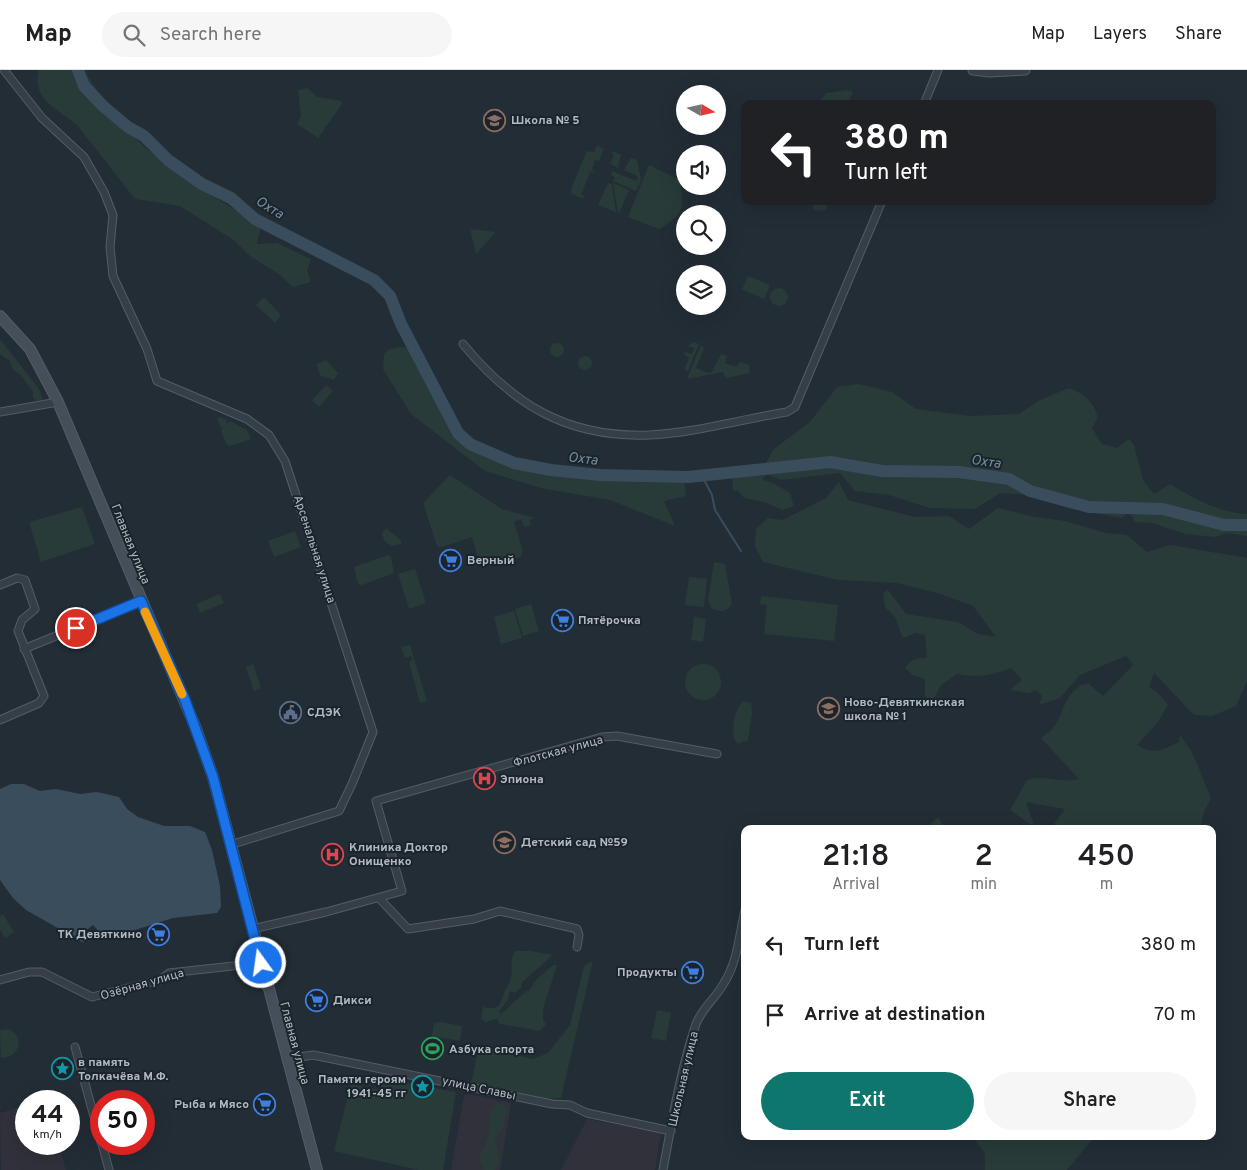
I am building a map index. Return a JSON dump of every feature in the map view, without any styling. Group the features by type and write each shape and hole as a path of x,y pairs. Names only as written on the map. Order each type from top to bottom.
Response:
{"main road":[{"name":"Главная улица","path":"0,316 30,348 58,402 198,734 213,777 286,1059 317,1170"}],"street":[{"name":"Арсенальная улица","path":"4,70 42,118 84,157 104,192 113,215 110,247 113,276 147,349 158,382 247,419 269,436 285,460 373,732 349,791 338,811 230,845"},
{"path":"926,100 938,70"},
{"path":"973,70 989,72 1025,70"},
{"path":"463,344 489,375 531,407 553,419 599,432 650,435 787,412 795,407 880,205"},
{"path":"0,412 58,402"},
{"path":"0,585 21,578 25,580 34,604 32,612 19,624 20,638 44,696 39,703 0,720"},
{"path":"24,649 141,601"},
{"name":"Флотская улица","path":"379,898 402,891 376,801 602,737 617,736 717,754"},
{"path":"252,929 379,898 408,929 474,919 500,911 577,929 580,935 577,947"},
{"name":"Школьная улица","path":"663,1170 697,1023 705,1008 724,984 735,961 741,930"},
{"name":"Озёрная улица","path":"0,980 29,972 42,972 92,998 160,980 169,974 261,963"},
{"path":"74,1047 90,1102"},
{"name":"улица Славы","path":"286,1059 312,1055 552,1104 570,1105 588,1113 671,1131"},
{"path":"105,1155 109,1170"}],"shaded area":[{"path":"467,1094 511,1103 500,1170 451,1170 464,1096"},
{"path":"15,1108 15,1155 62,1155 66,1170 1,1170 0,1113"},
{"path":"587,1119 661,1133 655,1170 561,1170"}],"green space":[{"path":"39,70 84,70 118,120 146,148 177,173 261,226 257,244 277,243 311,259 307,271 311,282 293,287 280,275 250,256 235,241 180,206 135,199 77,125 48,103 39,89 37,80"},
{"path":"308,88 317,97 341,101 342,104 318,138 297,124 301,116 298,90"},
{"path":"847,90 853,92 849,100 821,100 826,93"},
{"path":"597,145 604,149 599,161 595,160 592,169 596,173 590,172 581,195 586,197 581,198 572,194 571,189 587,151 594,152"},
{"path":"613,151 621,155 618,168 607,162 611,163 614,154 611,153"},
{"path":"631,158 637,160 641,180 636,191 613,181 615,177 611,175 612,171 636,181 638,176 624,170"},
{"path":"649,165 676,178 676,195 682,195 682,204 676,205 676,216 674,219 659,229 628,217"},
{"path":"608,183 612,184 616,212 598,205"},
{"path":"613,183 629,190 619,213 618,213"},
{"path":"812,205 828,205 825,210 815,211"},
{"path":"470,229 496,232 476,254"},
{"path":"748,276 770,285 764,299 742,289"},
{"path":"779,288 785,291 788,297 785,303 779,306 773,303 770,297 773,291"},
{"path":"264,297 281,315 275,323 256,305"},
{"path":"0,339 39,389 43,399 37,401 33,398 33,392 20,374 13,370 10,361 0,354"},
{"path":"693,342 699,344 688,371 684,369 689,358 684,354 685,352 692,354 694,348 688,346"},
{"path":"554,343 560,343 564,350 560,357 554,357 550,353 550,347"},
{"path":"701,345 704,348 696,368 708,373 712,372 721,354 727,356 725,363 736,367 740,362 749,365 750,373 726,378 723,372 687,379"},
{"path":"409,348 431,384 452,429 469,445 513,466 613,478 684,479 686,496 664,501 675,526 610,500 545,489 485,471 411,414 383,369 384,354 389,349"},
{"path":"582,356 588,356 592,363 588,370 582,370 578,366 578,360"},
{"path":"326,360 338,373 334,380 321,376 316,364"},
{"path":"859,384 892,392 916,409 970,416 1019,414 1040,400 1069,388 1091,402 1098,417 1092,428 1102,444 1117,448 1129,439 1134,445 1143,480 1154,494 1170,484 1197,500 1216,508 1247,514 1247,536 1226,533 1216,537 1185,534 1152,523 1135,522 1129,511 1122,518 1071,509 1029,495 1000,493 975,509 930,508 889,495 855,491 840,473 781,480 767,474 762,479 790,493 794,506 783,510 764,502 744,498 738,490 733,491 732,475 762,469 774,449 810,422 837,387"},
{"path":"326,385 333,391 319,407 312,400"},
{"path":"217,418 227,420 226,424 230,421 247,430 251,439 230,446 226,444 221,430 224,427 221,428"},
{"path":"450,475 502,509 535,518 529,520 531,525 524,527 521,519 514,522 523,551 520,557 489,567 485,556 478,558 472,537 442,547 437,546 423,503"},
{"path":"839,482 848,500 915,517 949,516 969,529 998,508 1035,517 1065,521 1106,533 1127,535 1147,552 1170,545 1247,558 1247,681 1236,706 1212,716 1194,715 1154,673 1149,687 1157,692 1168,705 1158,722 1137,745 1153,751 1163,749 1179,742 1180,735 1192,752 1211,798 1204,812 1201,825 1054,825 1065,809 1026,802 1034,825 1031,825 1010,810 1027,780 1035,778 1079,779 1041,738 1053,728 1074,690 1088,683 1103,696 1133,665 1126,656 1080,675 1060,698 1039,705 1042,696 1037,690 1028,693 1010,690 1022,680 1011,668 984,676 957,674 941,685 931,704 925,695 925,679 913,675 905,668 914,660 927,658 925,635 916,633 903,638 895,617 885,607 883,593 888,590 906,614 958,622 978,634 996,637 973,606 941,594 897,583 838,580 763,562 755,546 756,529 768,518 783,520 826,498"},
{"path":"82,507 95,544 41,562 29,522"},
{"path":"386,528 401,540 401,544 392,546 385,542 382,534"},
{"path":"295,531 301,547 274,557 268,541"},
{"path":"388,555 391,557 394,573 362,585 358,584 354,567"},
{"path":"714,562 725,564 732,604 723,611 711,608 708,600"},
{"path":"415,569 426,603 409,609 398,574"},
{"path":"689,577 707,579 704,607 685,605"},
{"path":"220,594 224,603 200,613 196,604"},
{"path":"761,596 838,605 834,641 764,634 767,605 760,604"},
{"path":"531,604 539,631 523,636 515,609"},
{"path":"514,611 522,638 501,644 494,617"},
{"path":"694,617 706,619 703,642 691,640"},
{"path":"410,645 427,701 420,703 409,662 413,660 411,656 405,658 401,647"},
{"path":"253,664 261,688 254,691 246,667"},
{"path":"703,664 715,670 721,682 715,694 703,700 691,694 685,682 691,670"},
{"path":"743,701 751,703 752,713 748,740 738,744 734,739 733,729 736,714"},
{"path":"938,817 943,825 930,825"},
{"path":"3,914 14,932 5,938 0,930 0,916"},
{"path":"515,951 531,951 553,955 522,982 521,988 515,993 510,991 508,999 499,1012 501,1014 526,991 529,991 536,980 553,965 557,965 543,1009 543,1020 546,1024 540,1031 500,1024 497,1019 486,1022 481,1019 483,1007 495,1008 501,1001 512,975 512,958"},
{"path":"591,961 592,965 561,1098 540,1099 471,1084 479,1045 483,1048 533,1059 548,1053 570,1025 584,966"},
{"path":"657,1010 671,1013 666,1041 651,1038"},
{"path":"440,1022 462,1026 460,1041 432,1036 434,1023"},
{"path":"9,1029 17,1037 18,1046 13,1054 1,1058 0,1030"},
{"path":"383,1078 417,1085 421,1090 429,1087 456,1092 443,1170 419,1170 334,1151 351,1084 380,1090"},
{"path":"497,1103 507,1107 502,1132 497,1134 494,1142 499,1152 499,1160 495,1170 484,1170 479,1159 488,1138 491,1109"},
{"path":"975,1140 1092,1140 1067,1170 985,1170 985,1154"}],"water":[{"path":"11,784 24,784 40,791 56,789 80,794 97,792 119,797 127,809 138,817 164,826 190,826 205,832 212,850 220,886 221,907 217,913 173,918 116,936 104,937 93,925 81,934 84,943 26,910 13,898 0,880 0,789"}],"waterway":[{"name":"Охта","path":"78,70 84,86 103,106 128,127 144,136 168,160 202,184 231,198 255,219 374,280 390,296 401,324 458,433 470,444 514,463 551,470 600,475 688,477 830,462 882,471 959,472 1009,479 1030,491 1089,507 1163,509 1224,525 1247,525"},
{"path":"702,476 712,495 715,510 741,551"}],"slow traffic":[{"path":"145,612 182,694"}],"place":[{"name":"Школа № 5","path":"495,120"},
{"name":"Верный","path":"451,560"},
{"name":"Пятёрочка","path":"562,620"},
{"name":"Ново-Девяткинская школа № 1","path":"828,709"},
{"name":"СДЭК","path":"291,712"},
{"name":"Эпиона","path":"484,779"},
{"name":"Детский сад №59","path":"505,842"},
{"name":"Клиника Доктор Онищенко","path":"333,854"},
{"name":"ТК Девяткино","path":"158,934"},
{"name":"Продукты","path":"693,972"},
{"name":"Дикси","path":"317,1000"},
{"name":"Азбука спорта","path":"433,1049"},
{"name":"в память Толкачёва М.Ф.","path":"62,1069"},
{"name":"Памяти героям 1941-45 гг","path":"422,1086"},
{"name":"Рыба и Мясо","path":"265,1104"}],"route":[{"path":"76,628 141,601 185,700 213,777 261,963"}]}
